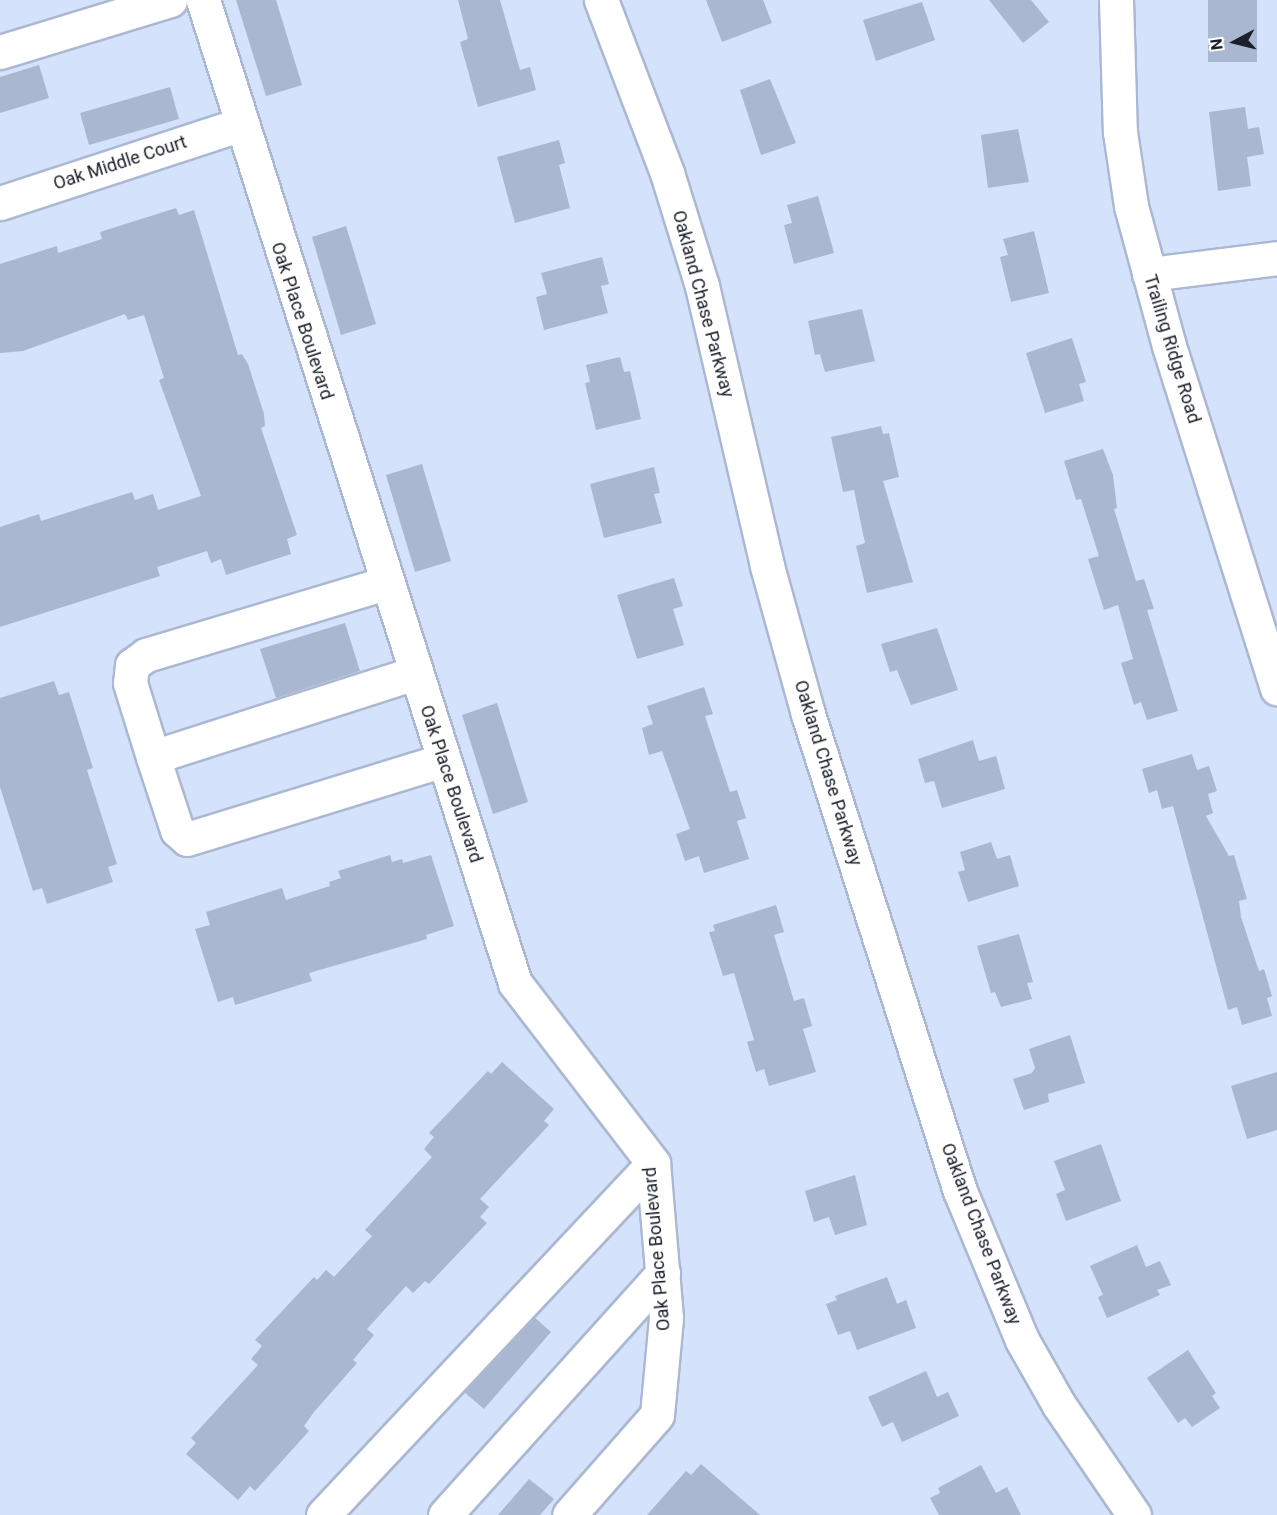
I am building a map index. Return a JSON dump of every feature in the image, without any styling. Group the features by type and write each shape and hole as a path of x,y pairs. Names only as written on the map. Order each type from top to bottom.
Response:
{"street":[{"path":"0,52 170,0"},
{"name":"Oak Place Boulevard","path":"203,0 240,124 515,983 653,1163 666,1318 657,1415 569,1515"},
{"name":"Oakland Chase Parkway","path":"601,0 667,173 702,285 768,566 808,714 960,1191 1022,1340 1059,1405 1134,1515"},
{"name":"Trailing Ridge Road","path":"1116,0 1114,49 1120,132 1131,206 1149,274 1277,688"},
{"name":"Oak Middle Court","path":"0,203 240,124"},
{"path":"1149,274 1277,258"},
{"path":"386,583 146,654 132,665 130,683 153,757 177,830 187,840 443,760"},
{"path":"153,757 415,673"},
{"path":"323,1515 653,1163"},
{"path":"445,1515 663,1273"}],"building":[{"path":"236,0 276,0 302,85 266,96"},
{"path":"458,0 500,0 520,70 530,67 536,90 478,107 460,42 468,39"},
{"path":"706,0 763,0 772,23 722,42"},
{"path":"989,0 1031,0 1049,22 1023,43"},
{"path":"1208,0 1257,0 1257,62 1208,62"},
{"path":"922,2 935,40 876,61 863,20"},
{"path":"39,65 49,98 0,113 0,77"},
{"path":"770,79 796,143 761,155 740,90"},
{"path":"170,87 179,119 89,145 80,113"},
{"path":"1245,107 1248,129 1259,127 1264,154 1247,157 1251,186 1218,191 1209,112"},
{"path":"1018,129 1029,182 988,188 981,135"},
{"path":"559,140 565,163 559,165 570,208 515,223 497,157"},
{"path":"818,196 834,253 794,264 784,225 792,223 787,205"},
{"path":"176,208 179,215 194,210 238,355 242,354 248,364 264,414 265,426 261,428 297,535 287,539 291,554 226,575 221,559 211,563 207,551 157,567 160,576 0,627 0,527 39,514 41,521 132,492 135,500 153,494 158,510 201,496 159,380 164,378 144,315 128,320 125,314 23,351 0,353 0,264 57,246 58,253 102,239 100,232"},
{"path":"346,226 376,324 341,335 312,237"},
{"path":"1034,231 1049,293 1011,302 1000,257 1008,255 1003,239"},
{"path":"602,257 609,284 601,286 608,313 544,330 536,297 547,294 541,273"},
{"path":"862,309 875,361 825,372 820,354 815,355 808,321"},
{"path":"1072,338 1086,382 1079,384 1084,401 1045,413 1026,353"},
{"path":"620,357 624,372 630,371 641,419 596,430 585,383 590,382 586,365"},
{"path":"881,426 883,434 889,433 899,477 883,481 913,582 867,593 856,546 865,543 854,490 843,492 831,437"},
{"path":"1103,449 1113,475 1117,508 1114,509 1136,581 1144,579 1154,609 1147,610 1178,711 1147,720 1141,702 1134,705 1121,663 1133,659 1118,605 1104,610 1088,559 1099,556 1081,499 1076,500 1064,461"},
{"path":"422,464 451,561 415,572 386,475"},
{"path":"654,467 660,493 654,494 662,523 604,538 590,484"},
{"path":"674,578 683,606 673,609 684,645 637,659 617,595"},
{"path":"345,623 360,671 276,698 260,649"},
{"path":"937,628 958,690 911,705 897,670 890,672 881,644"},
{"path":"54,681 59,695 69,692 93,768 87,770 117,864 108,867 113,882 47,904 42,888 33,891 0,787 0,698"},
{"path":"704,687 713,714 705,716 730,792 737,790 746,818 737,821 749,859 704,873 699,856 685,861 676,834 690,829 662,751 649,755 642,728 653,724 647,706"},
{"path":"497,703 528,802 493,814 462,715"},
{"path":"973,740 979,761 996,756 1005,789 942,808 934,781 925,783 918,759"},
{"path":"1192,754 1197,770 1209,766 1217,791 1208,794 1213,813 1206,816 1229,856 1234,855 1247,899 1239,901 1241,917 1259,971 1264,969 1272,996 1267,998 1272,1016 1242,1025 1237,1007 1228,1010 1173,806 1162,809 1157,790 1149,793 1142,769"},
{"path":"991,842 997,859 1010,855 1019,886 968,902 958,872 965,870 960,852"},
{"path":"390,855 392,862 402,859 403,863 431,855 454,926 426,935 427,939 309,973 312,981 235,1005 233,997 218,1002 195,929 210,925 206,912 282,888 286,900 330,886 329,882 341,878 338,871"},
{"path":"776,905 784,932 774,935 794,1001 804,998 812,1026 803,1029 816,1072 769,1086 764,1069 756,1072 747,1042 754,1040 734,973 723,976 709,932 715,931 713,925"},
{"path":"1019,934 1033,982 1027,983 1032,999 1001,1007 995,992 991,993 977,946"},
{"path":"1070,1035 1085,1083 1048,1094 1049,1102 1024,1110 1013,1079 1032,1073 1035,1068 1029,1049"},
{"path":"502,1062 554,1109 544,1121 549,1125 480,1199 489,1207 480,1217 487,1223 429,1284 425,1281 413,1293 406,1286 367,1329 374,1335 353,1360 357,1363 304,1426 309,1431 255,1491 250,1486 238,1500 186,1454 196,1443 191,1438 258,1365 251,1359 262,1346 255,1340 314,1277 317,1280 326,1270 334,1277 372,1236 365,1230 432,1157 424,1149 434,1137 429,1133 488,1071 491,1074"},
{"path":"1277,1072 1277,1130 1247,1139 1231,1086"},
{"path":"1101,1144 1121,1201 1066,1221 1056,1194 1065,1190 1054,1161"},
{"path":"855,1175 867,1225 835,1235 829,1217 814,1222 805,1191"},
{"path":"1137,1245 1146,1267 1160,1261 1171,1285 1157,1290 1160,1295 1107,1318 1098,1297 1103,1295 1090,1266"},
{"path":"887,1277 897,1304 906,1300 916,1328 857,1350 850,1331 838,1335 826,1304 837,1300 835,1296"},
{"path":"534,1317 551,1332 484,1409 464,1392"},
{"path":"1188,1350 1216,1393 1212,1396 1220,1408 1192,1427 1185,1418 1178,1423 1147,1378"},
{"path":"926,1371 937,1397 948,1392 959,1416 902,1442 893,1422 882,1427 868,1397"},
{"path":"701,1464 760,1515 647,1515 686,1471 691,1475"},
{"path":"981,1465 996,1493 1007,1487 1021,1515 939,1515 930,1498 940,1493 938,1488"},
{"path":"529,1479 554,1499 540,1515 498,1515"}]}
